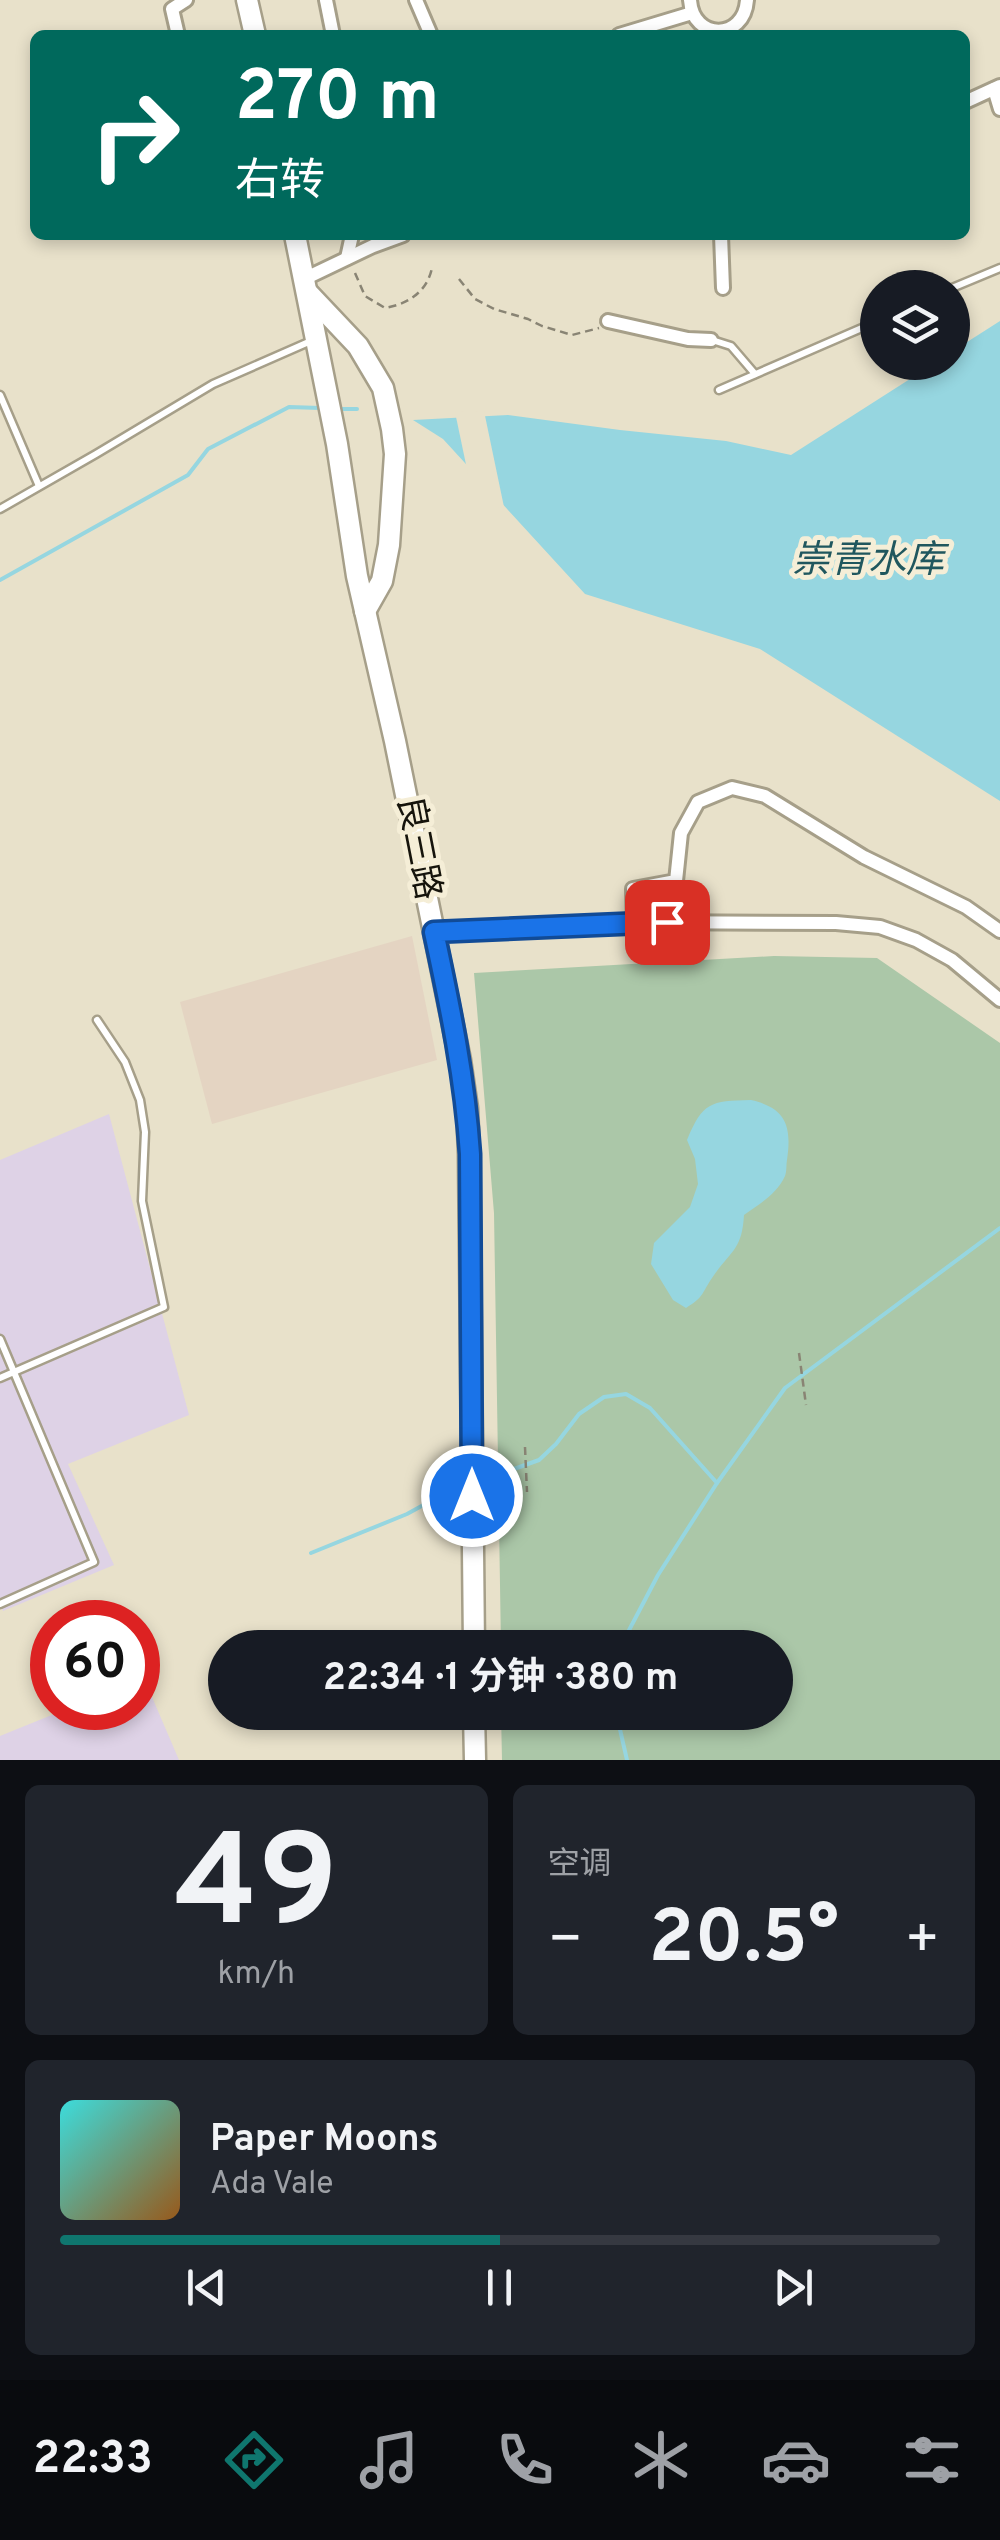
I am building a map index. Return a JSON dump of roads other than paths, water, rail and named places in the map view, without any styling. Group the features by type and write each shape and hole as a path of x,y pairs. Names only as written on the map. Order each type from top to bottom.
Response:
{"main road":[{"path":"247,0 253,30"},
{"name":"良三路","path":"296,240 365,611 396,741 460,1060 469,1139 474,1630"},
{"path":"305,286 358,346 383,388 392,429 395,454 388,545 382,582 365,611"},
{"path":"474,1730 474,1760"}],"street":[{"path":"177,30 172,9 186,0"},
{"path":"326,0 332,30"},
{"path":"416,0 429,30"},
{"path":"737,30 747,0"},
{"path":"631,30 691,6 697,22 709,30"},
{"path":"970,100 997,88 1000,108"},
{"path":"347,258 351,240"},
{"path":"305,286 347,258 390,240"},
{"path":"721,240 724,288"},
{"path":"608,321 688,339 711,340"},
{"path":"634,922 632,889 676,881 681,833 698,802 732,788 764,796 864,856 966,907 1000,931"},
{"path":"434,932 634,922 836,922 880,927 916,940 952,960 1000,1000"}],"lane":[{"path":"970,280 1000,268"},
{"path":"719,390 860,329"},
{"path":"0,508 213,384 315,339"},
{"path":"711,340 731,346 755,374"},
{"path":"0,395 40,486"},
{"path":"0,1378 164,1307 142,1202 145,1132 140,1100 125,1062 96,1020"},
{"path":"0,1339 94,1562 0,1604"}],"water":[{"name":"崇青水库","path":"1000,321 1000,801 760,649 585,594 443,439 413,420 508,415 726,441 791,455 908,380 970,380 970,340"},
{"path":"751,1100 772,1108 784,1120 788,1137 786,1174 772,1193 744,1215 734,1250 700,1297 686,1308 673,1300 651,1264 654,1243 690,1207 698,1184 695,1159 687,1140 698,1118 717,1103"}],"waterway":[{"path":"0,580 188,475 208,449 289,407 320,408"},
{"path":"339,409 357,409"},
{"path":"629,1630 658,1575 717,1483 785,1388 1000,1228"},
{"path":"514,1469 539,1460 579,1414 604,1397 626,1394 650,1408 717,1483"},
{"path":"311,1553 407,1514 447,1492"},
{"path":"620,1730 627,1760"}]}
